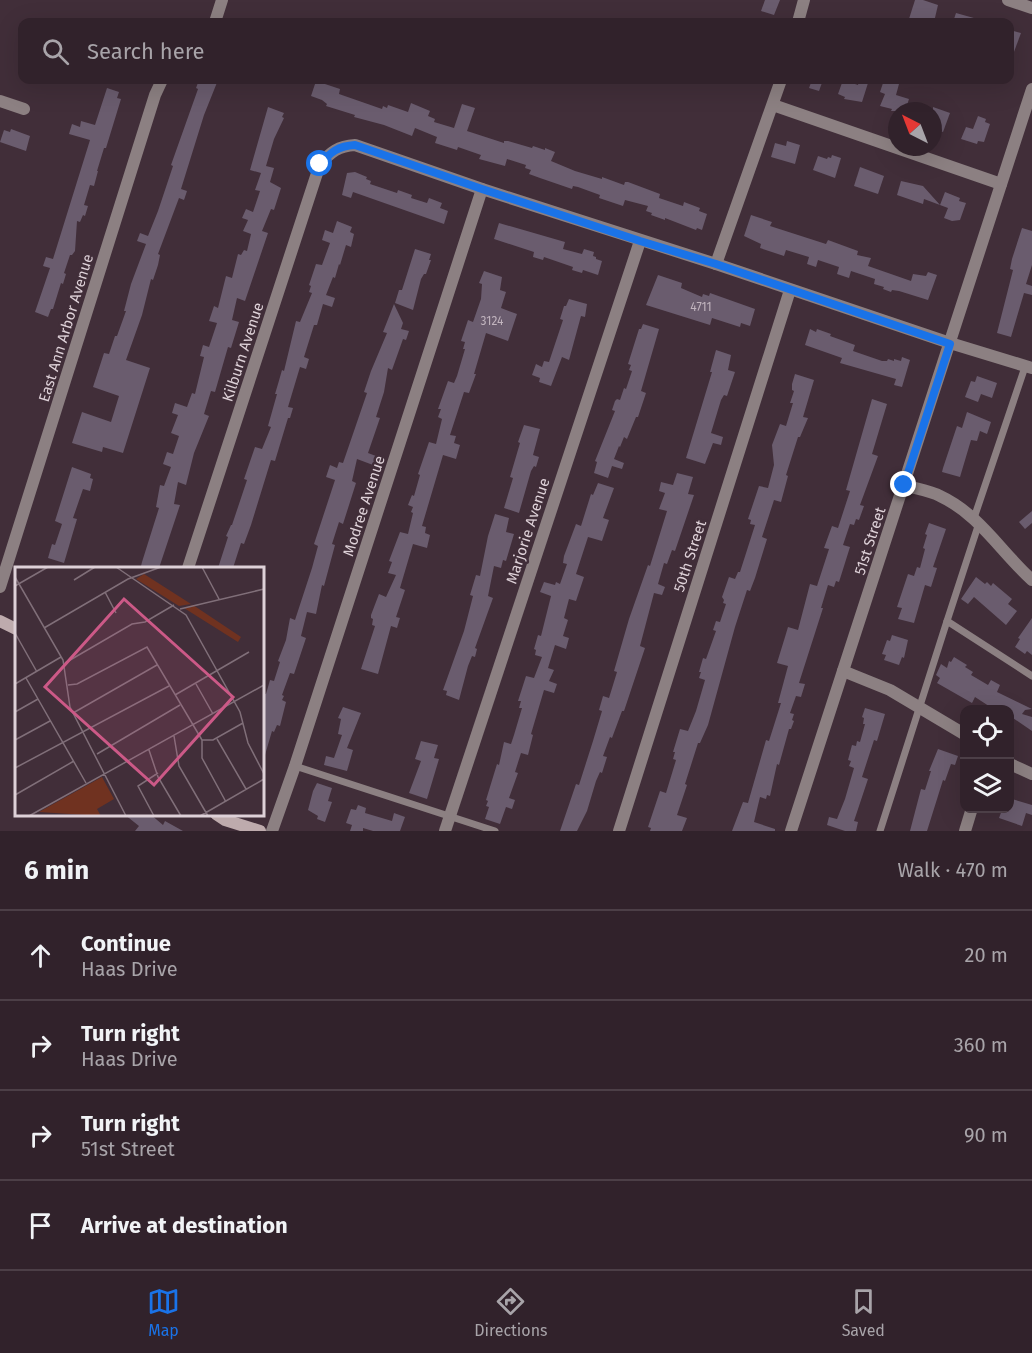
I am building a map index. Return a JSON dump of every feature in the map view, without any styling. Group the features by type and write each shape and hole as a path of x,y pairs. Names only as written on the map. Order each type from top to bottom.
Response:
{"street":[{"path":"216,18 222,0"},
{"path":"799,18 804,0"},
{"path":"1008,0 1032,8"},
{"name":"East Ann Arbor Avenue","path":"0,587 151,106 160,84"},
{"path":"716,264 780,84"},
{"name":"51st Street","path":"791,831 1032,89"},
{"path":"0,101 24,109"},
{"path":"773,105 1001,184"},
{"name":"Kilburn Avenue","path":"188,567 320,164 333,149 355,145 482,189"},
{"path":"482,189 1028,368"},
{"name":"Modree Avenue","path":"272,831 482,189"},
{"name":"Marjorie Avenue","path":"445,831 640,241"},
{"name":"50th Street","path":"619,831 790,290"},
{"path":"904,485 938,495 963,508 1032,580"},
{"path":"0,621 15,628"},
{"path":"843,671 890,690 960,731"},
{"path":"1014,766 1032,774"},
{"path":"965,831 970,813"},
{"path":"219,816 260,831"}],"lane":[{"path":"880,831 921,707 976,520 1028,368"},
{"path":"947,621 1032,676"},
{"path":"295,766 495,831"}],"building":[{"path":"765,0 780,0 774,15 761,11"},
{"path":"915,0 938,5 935,18 909,18"},
{"path":"956,13 974,18 954,18"},
{"path":"1014,31 1021,33 1014,52"},
{"path":"198,84 216,84 204,115 181,189 187,191 184,200 179,198 158,254 160,255 158,265 153,280 151,279 142,315 126,360 150,368 123,453 103,447 102,452 72,443 82,412 111,422 119,396 93,387 104,353 109,354 126,311 124,311 131,284 146,244 137,241 140,233 148,236 158,211 173,166 171,165 198,89 196,88"},
{"path":"315,84 325,84 340,89 339,94 382,109 383,106 387,108 388,105 408,112 411,103 430,111 428,116 435,119 434,122 454,128 462,104 475,108 467,131 504,143 508,141 532,148 533,146 545,150 545,148 555,152 551,161 575,171 624,185 628,182 660,194 659,198 683,206 684,202 700,208 699,211 707,214 702,230 651,215 652,213 646,211 648,206 625,200 623,206 599,198 600,195 578,187 573,186 572,189 529,174 531,170 525,168 526,165 507,159 505,166 479,159 481,155 458,147 457,150 435,143 437,137 415,128 412,136 354,117 355,115 326,106 327,104 322,100 311,96"},
{"path":"810,84 822,84 819,91 809,88"},
{"path":"842,84 868,84 862,102 844,99 845,97 838,94"},
{"path":"883,84 899,84 896,95 909,99 908,102 888,102 888,108 880,106 885,94 880,92"},
{"path":"107,88 119,92 117,98 121,99 94,186 90,185 84,205 88,206 85,216 83,215 80,222 77,221 75,251 70,255 63,284 61,283 53,309 48,317 35,312 50,268 43,266 46,257 53,259 90,140 69,134 72,124 80,127 81,121 95,125"},
{"path":"268,107 284,113 266,166 274,168 270,182 281,188 274,210 271,209 262,231 268,233 245,301 237,298 232,320 239,322 231,348 228,347 215,392 211,391 204,414 209,416 194,453 186,485 178,482 174,504 180,505 159,567 144,567 141,566 159,508 156,507 160,485 164,486 171,467 163,464 167,452 173,454 179,436 171,433 178,415 172,413 175,403 187,407 192,393 195,394 204,357 200,356 203,345 209,347 217,323 209,321 214,306 218,308 226,276 232,278 238,254 241,255 244,250 247,251 251,234 243,231 248,220 242,218 246,209 253,212 260,191 255,190 261,173 250,170"},
{"path":"942,110 950,113 942,132"},
{"path":"978,116 986,119 985,122 990,124 984,142 978,141 977,144 961,139 966,127 973,129"},
{"path":"11,129 30,136 26,151 0,142 4,130 10,132"},
{"path":"787,141 800,145 795,164 771,157 775,143 786,146"},
{"path":"832,155 841,158 835,178 813,170 818,156 827,159"},
{"path":"860,167 884,176 878,194 854,186"},
{"path":"355,172 367,177 366,179 371,181 370,184 397,193 398,190 412,195 411,198 427,203 429,198 442,203 440,208 448,211 444,224 353,192 351,198 342,195 347,173"},
{"path":"901,181 923,186 940,205 924,199 923,204 897,195"},
{"path":"945,192 966,203 960,220 952,221 944,218 948,208 940,205"},
{"path":"751,215 772,222 770,226 826,244 828,240 858,251 857,255 871,258 868,266 911,281 913,274 926,276 928,272 937,275 928,300 899,291 892,290 891,292 883,289 884,287 874,284 875,279 851,271 849,278 837,274 839,267 818,260 816,267 807,264 809,257 786,250 784,256 760,248 761,244 744,236"},
{"path":"337,221 352,227 350,232 354,234 351,247 346,245 335,278 333,277 326,295 335,298 332,307 323,304 317,325 314,325 304,357 309,359 306,369 300,367 288,407 293,408 290,418 288,418 275,461 271,460 244,544 241,543 233,567 218,567 228,537 226,536 247,480 244,479 255,447 262,449 271,427 268,426 277,394 275,394 282,370 284,371 296,321 300,322 312,293 309,292 311,286 309,285 316,264 322,265 330,243 322,240 325,230 333,233"},
{"path":"499,223 565,242 563,249 582,254 584,249 594,252 593,256 602,261 598,275 583,270 582,273 572,270 573,267 544,257 543,260 533,257 534,252 494,239"},
{"path":"1022,228 1032,231 1032,265 1026,284 1032,286 1032,295 1024,293 1011,337 997,333 1013,270 1010,269 1012,259"},
{"path":"415,249 431,254 429,260 431,260 426,274 421,279 413,310 395,303 399,290 402,290"},
{"path":"484,271 502,277 500,290 506,292 501,308 517,314 508,341 486,333 474,374 476,374 469,393 464,392 450,435 456,436 454,443 460,445 456,459 443,455 422,526 426,527 425,533 430,535 427,548 413,544 400,588 405,590 396,617 400,618 397,628 391,626 378,674 361,669 375,626 372,625 371,615 379,594 386,597 396,575 388,573 392,562 389,561 400,532 408,534 413,507 408,505 412,495 414,496 420,475 418,474 429,442 436,444 442,419 438,417 441,409 438,409 448,381 454,383 457,376 465,349 463,349 465,342 461,341 468,320 473,322 481,299 482,284 479,283"},
{"path":"658,275 682,283 681,288 702,297 703,294 709,296 710,293 755,309 750,326 741,323 740,327 712,318 710,325 646,305"},
{"path":"569,299 587,304 585,317 581,316 569,360 562,357 551,386 539,382 540,378 532,375 536,364 542,367 544,361 549,362 563,320 560,319 564,306"},
{"path":"394,304 403,323 401,329 409,331 406,340 403,339 392,370 388,368 384,392 376,417 380,418 368,453 376,456 373,465 357,459 352,481 356,483 343,524 339,522 332,544 335,545 324,586 322,585 316,614 307,612 301,636 306,638 294,674 290,673 282,695 284,696 282,700 286,702 280,726 277,725 274,732 272,731 264,755 264,694 266,694 270,680 274,681 290,618 295,620 312,568 318,546 314,544 335,480 326,477 330,465 337,468 339,462 343,463 367,393 364,392 371,371 387,333 383,332"},
{"path":"643,324 659,329 641,391 646,393 638,417 627,439 624,437 614,459 624,463 622,469 612,466 608,478 594,473 597,462 595,461 615,411 612,410 615,401 620,400 624,388 626,389 632,371 629,370 631,365 628,364 639,329"},
{"path":"810,329 831,334 830,336 855,345 853,351 882,361 888,359 894,361 894,359 901,361 902,357 910,360 902,387 894,385 896,379 840,363 842,358 805,345"},
{"path":"716,350 731,355 728,370 735,372 727,396 724,395 721,400 711,433 723,437 721,445 713,443 705,464 686,458 712,372 710,372"},
{"path":"795,374 814,380 803,417 808,418 798,437 786,475 788,476 781,502 774,500 762,537 767,539 755,578 750,591 747,590 708,725 698,743 685,784 687,785 677,815 687,818 682,831 650,831 651,828 648,827 660,791 666,793 676,760 673,759 675,752 673,752 680,729 688,731 696,711 705,680 699,678 701,672 699,672 716,631 713,630 716,621 720,622 726,604 723,603 722,597 729,577 735,579 740,572 755,525 750,524 751,520 748,519 759,486 768,488 774,465 772,445 780,424 786,426 793,403 790,403 794,391 792,384"},
{"path":"977,376 997,383 992,398 981,394 978,402 965,397 971,381 975,382"},
{"path":"872,399 887,404 872,454 878,456 860,505 864,506 859,520 856,519 854,525 850,524 843,545 850,547 839,582 836,581 834,587 828,585 799,683 805,684 801,697 796,696 790,713 794,714 792,720 794,721 789,729 779,765 777,764 770,796 767,795 766,799 760,797 754,822 775,829 775,831 732,831 743,802 748,803 766,740 769,741 781,703 778,703 788,666 777,663 788,627 798,630 810,584 817,586 829,549 824,548 832,526 838,528 850,491 846,490"},
{"path":"967,412 991,422 987,434 980,431 977,441 971,440 960,477 942,472 957,426 962,428"},
{"path":"524,425 540,429 533,455 539,457 536,467 534,466 531,471 519,513 504,508 513,478 510,477 520,443 518,442"},
{"path":"72,467 91,474 90,478 93,479 90,491 83,489 73,518 77,519 64,563 48,558 62,524 55,521"},
{"path":"677,473 693,477 688,494 694,495 675,551 672,550 667,564 664,563 658,584 665,587 662,595 654,593 640,646 645,648 624,711 622,711 603,756 607,757 602,773 600,772 596,781 587,811 577,831 560,831 576,784 579,785 602,711 599,710 603,696 609,698 629,619 648,565 650,566 667,511 659,509 665,493 659,491 661,482 673,485"},
{"path":"598,483 614,488 603,518 609,520 602,541 588,537 576,574 584,577 576,601 569,599 564,618 568,620 563,636 569,638 566,649 555,645 548,668 554,670 549,681 557,684 554,693 544,690 531,734 533,735 528,755 521,753 515,772 518,773 509,798 515,800 512,809 506,807 500,824 485,819 489,807 486,806 488,801 486,800 497,764 499,765 504,742 511,744 514,735 522,708 519,708 521,701 518,701 526,676 534,678 542,657 535,655 536,650 534,649 538,635 541,636 551,596 540,592 544,582 560,584 567,564 563,563 564,556 576,524 581,526 591,494 593,495"},
{"path":"1032,511 1032,523 1025,529 1019,522"},
{"path":"495,514 509,518 506,532 514,534 506,561 503,560 501,568 494,566 488,596 493,598 475,648 477,649 475,657 472,656 468,666 459,700 446,695 447,691 443,690 464,631 473,596 470,595 476,575 480,576"},
{"path":"929,523 946,529 933,567 937,568 931,587 925,585 914,623 898,619 902,608 897,607 908,574 914,576 917,567 920,568"},
{"path":"976,577 985,584 987,582 991,586 993,583 1012,599 1008,604 1017,611 1006,625 974,597 968,604 961,599"},
{"path":"1032,618 1032,655 1027,651 1025,654 1015,647 1020,639 1018,638"},
{"path":"892,635 908,640 904,658 902,657 899,665 884,660 886,655 882,654 887,640 890,641"},
{"path":"954,657 967,665 965,667 973,672 971,675 988,685 991,680 1000,685 997,692 1032,709 1025,710 1022,714 1032,717 1032,731 1014,719 1014,705 987,705 975,697 972,703 937,683 940,678 936,675 941,664 947,668 949,661 951,662"},
{"path":"343,707 361,713 347,748 353,750 347,771 324,765 326,756 334,758 342,735 338,734 341,719 338,718"},
{"path":"865,708 885,714 862,777 868,779 854,821 858,822 856,831 845,831 827,825 829,817 837,819 845,799 854,768 849,766 851,761 848,760 852,745 856,746 857,741 860,742 865,724 863,724 864,718 862,717"},
{"path":"421,741 438,745 434,758 439,759 427,799 409,793 421,761 415,759"},
{"path":"938,749 958,756 955,765 951,764 945,781 943,780 927,831 910,831 921,789 925,790 931,771 929,771"},
{"path":"317,783 332,788 328,801 332,802 325,822 317,819 318,816 308,810"},
{"path":"1014,800 1032,805 1032,815 1026,813 1022,826 999,818 1001,813 1014,813"},
{"path":"358,805 366,808 365,813 392,821 394,813 405,817 400,831 373,831 363,828 363,831 350,831 352,825 346,823 351,809 356,810"},
{"path":"126,816 152,816 163,825 165,821 183,831 135,831 139,826"}],"route":[{"path":"320,164 333,149 355,145 950,344 904,485"}]}
